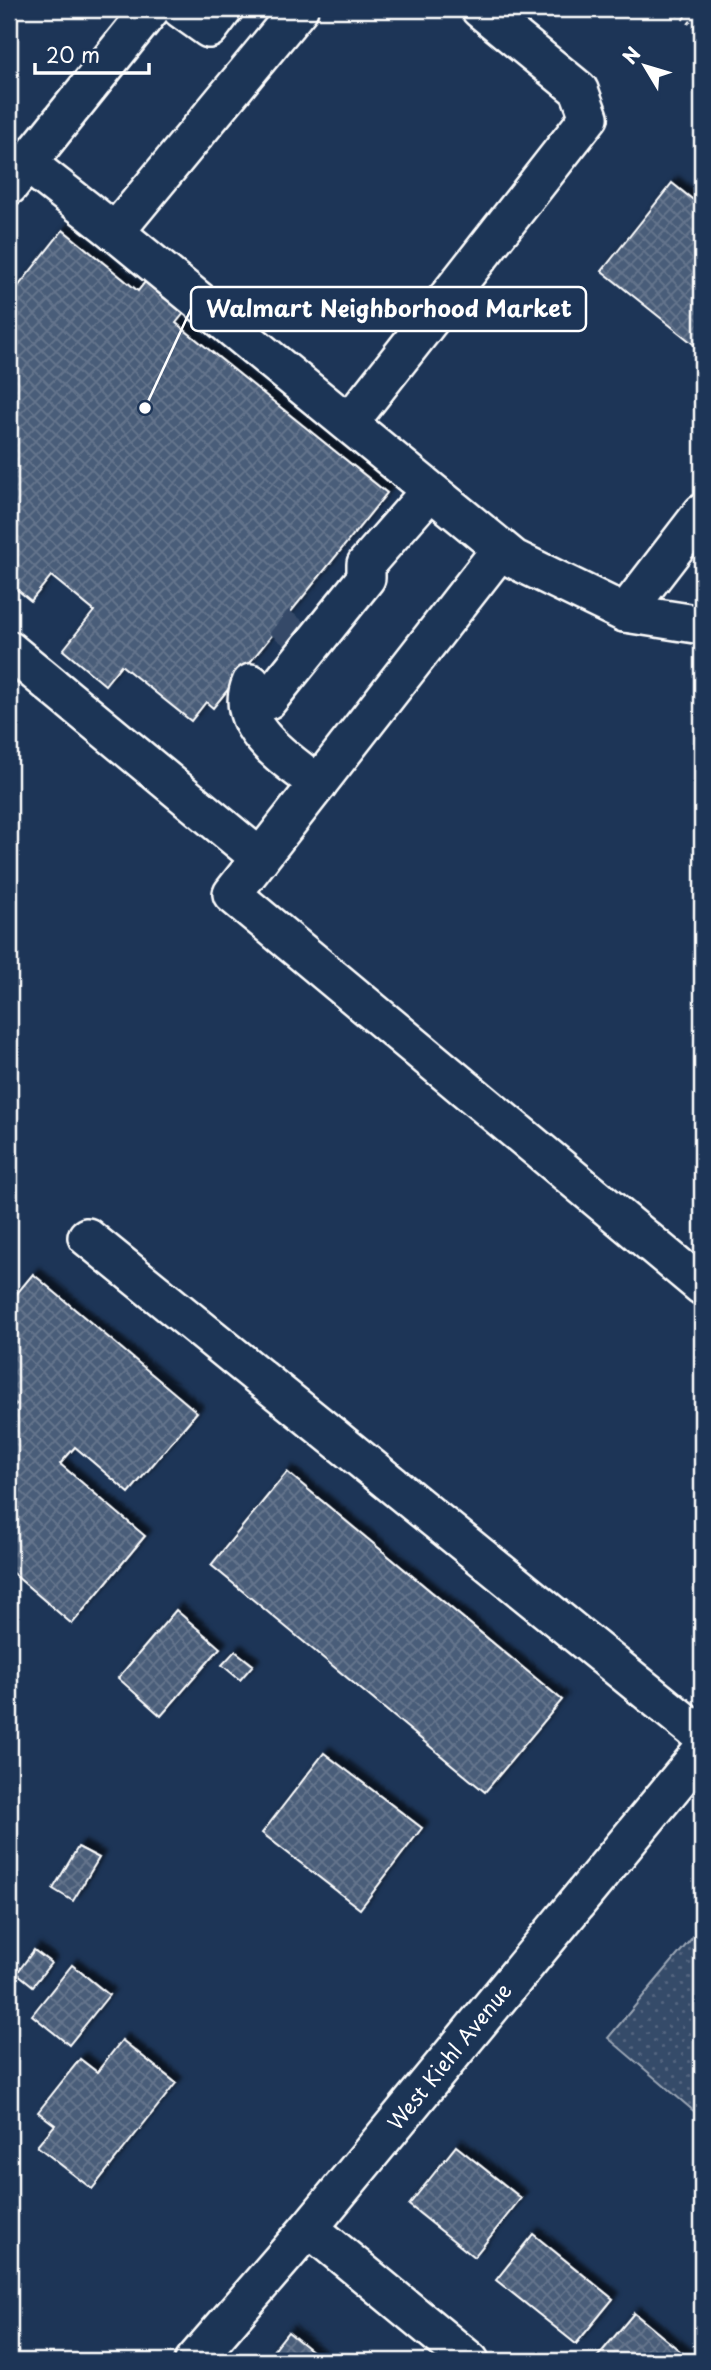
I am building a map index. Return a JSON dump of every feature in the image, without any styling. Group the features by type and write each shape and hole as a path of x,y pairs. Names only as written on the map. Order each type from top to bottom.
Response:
{"street":[{"path":"151,9 18,175 115,232 514,559 625,613 702,625"},
{"path":"115,232 299,9"},
{"path":"349,424 589,117 579,90 480,9"},
{"path":"205,15 253,65"},
{"path":"248,706 268,700 366,578 366,564 430,491"},
{"path":"625,613 695,536"},
{"path":"501,549 232,894 702,1286"},
{"path":"318,784 264,741 254,726 248,706 249,686 347,566 366,564"},
{"path":"9,650 260,858"},
{"path":"87,1237 702,1736"},
{"name":"West Kiehl Avenue","path":"194,2361 309,2228 702,1751"},
{"path":"309,2228 470,2361"}],"path":[{"path":"672,9 702,32"}],"shaded area":[{"path":"702,1926 702,2118 608,2038"}],"building":[{"path":"672,183 702,207 702,351 602,271"},
{"path":"63,230 138,291 145,282 184,313 176,323 387,493 213,708 206,702 191,721 121,665 105,685 63,650 94,611 51,576 31,601 9,583 9,298"},
{"path":"33,1274 197,1412 129,1493 75,1447 60,1464 145,1536 72,1624 9,1570 9,1412 16,1404 9,1398 9,1303"},
{"path":"287,1472 562,1700 485,1792 211,1565"},
{"path":"176,1610 220,1648 161,1716 118,1678"},
{"path":"235,1651 253,1665 240,1680 222,1665"},
{"path":"324,1753 422,1828 360,1909 262,1833"},
{"path":"78,1847 99,1858 73,1901 53,1889"},
{"path":"34,1950 51,1963 33,1986 17,1973"},
{"path":"72,1965 109,1995 69,2045 32,2015"},
{"path":"122,2040 176,2083 92,2189 37,2146 55,2125 38,2112 80,2059 97,2072"},
{"path":"456,2146 521,2198 474,2257 409,2205"},
{"path":"533,2234 613,2299 576,2344 496,2280"},
{"path":"634,2313 692,2361 594,2361"},
{"path":"288,2332 324,2361 265,2361"}],"tunnel":[{"path":"284,645 303,621"}],"place":[{"name":"Walmart Neighborhood Market","path":"145,408"}]}
